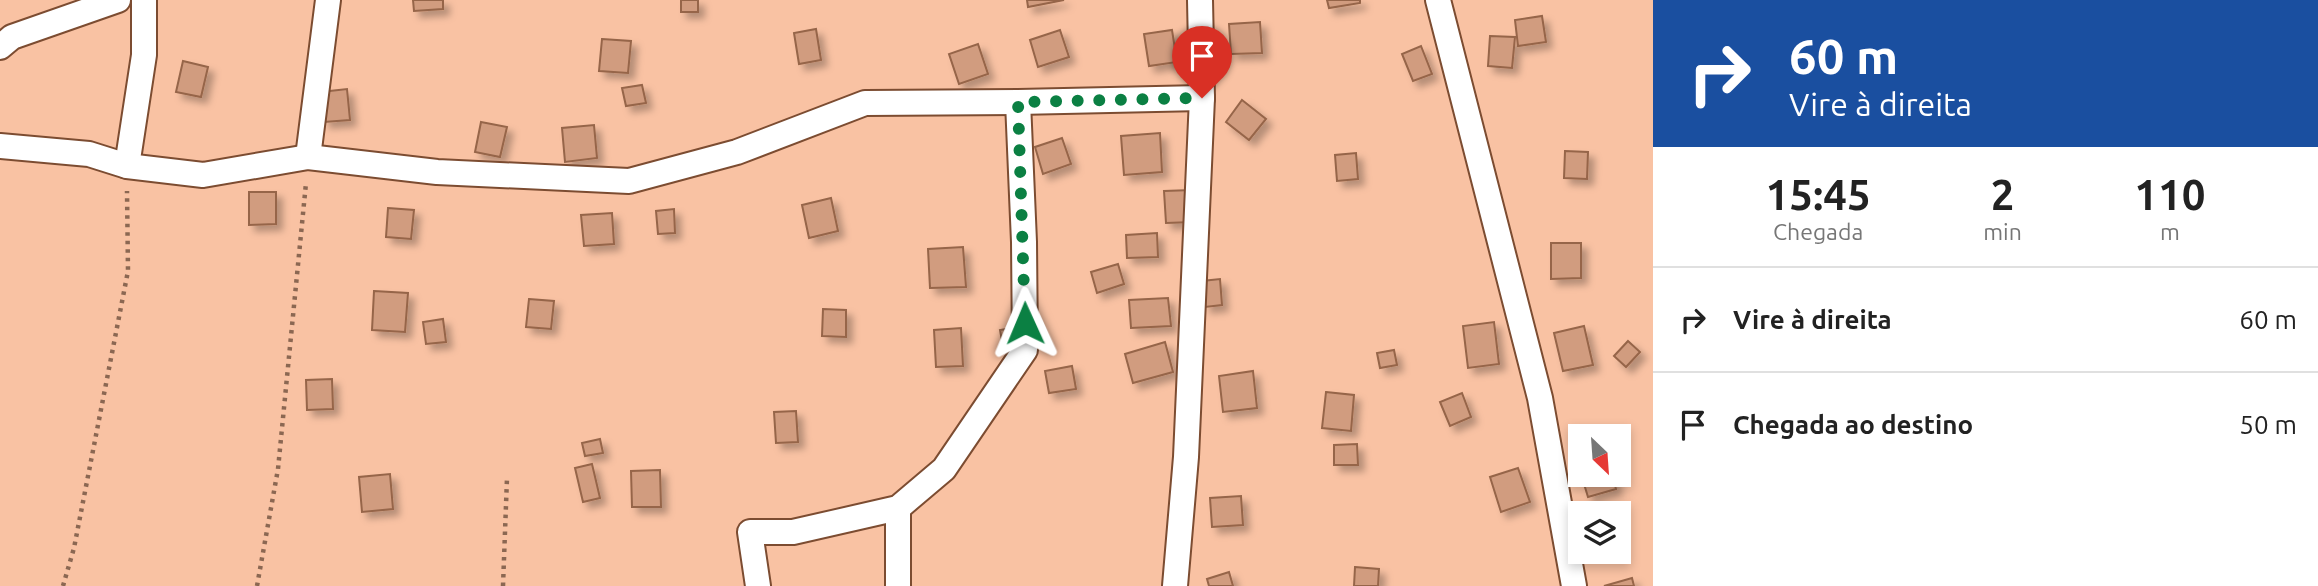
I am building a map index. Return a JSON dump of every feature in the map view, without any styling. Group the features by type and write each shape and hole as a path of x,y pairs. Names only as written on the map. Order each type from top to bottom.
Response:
{"street":[{"path":"0,47 12,37 118,0"},
{"path":"127,166 144,55 144,0"},
{"path":"309,157 328,0"},
{"path":"1175,586 1186,457 1202,98 1200,0"},
{"path":"1438,0 1540,398 1574,586"},
{"path":"0,146 89,154 127,166 203,175 309,157 436,172 629,181 737,152 865,103 1202,98"},
{"path":"758,586 751,532 793,532 898,508 944,469 1025,350 1018,102"},
{"path":"898,508 898,586"}],"path":[{"path":"257,586 278,470 309,157"},
{"path":"63,586 74,548 128,271 127,166"},
{"path":"503,586 507,478"}],"building":[{"path":"413,0 443,0 443,9 414,11"},
{"path":"681,0 698,0 698,12 681,12"},
{"path":"1027,0 1064,0 1028,7"},
{"path":"1327,0 1360,0 1360,3 1329,8"},
{"path":"1542,16 1546,42 1518,46 1515,20"},
{"path":"1260,22 1262,53 1231,54 1229,24"},
{"path":"816,29 821,60 799,64 794,33"},
{"path":"1060,30 1069,57 1038,67 1030,40"},
{"path":"1172,30 1177,62 1149,66 1144,34"},
{"path":"1490,36 1515,37 1512,68 1488,66"},
{"path":"602,39 631,41 628,73 599,71"},
{"path":"978,44 988,74 959,84 949,54"},
{"path":"1421,46 1432,74 1413,81 1402,54"},
{"path":"183,61 208,67 201,97 176,92"},
{"path":"642,85 646,103 626,106 622,88"},
{"path":"347,89 350,120 324,122 321,92"},
{"path":"1242,100 1266,119 1249,140 1226,122"},
{"path":"481,122 507,127 500,157 475,152"},
{"path":"594,125 597,158 565,162 562,128"},
{"path":"1160,133 1162,172 1124,175 1121,136"},
{"path":"1062,138 1071,164 1043,174 1035,147"},
{"path":"1565,151 1588,152 1587,179 1564,178"},
{"path":"1356,153 1358,179 1337,181 1335,155"},
{"path":"1192,190 1193,222 1166,223 1164,191"},
{"path":"249,192 276,192 276,224 249,225"},
{"path":"831,198 838,231 809,238 802,205"},
{"path":"388,208 414,210 411,239 386,237"},
{"path":"674,209 675,233 658,234 656,211"},
{"path":"612,213 614,244 584,246 581,215"},
{"path":"1157,233 1158,257 1127,258 1126,235"},
{"path":"1551,243 1581,243 1581,278 1551,279"},
{"path":"963,247 966,287 930,288 928,249"},
{"path":"1118,264 1124,284 1097,293 1091,272"},
{"path":"1220,279 1222,305 1205,307 1202,281"},
{"path":"374,291 408,293 405,332 372,330"},
{"path":"1168,298 1171,326 1131,328 1129,300"},
{"path":"529,299 554,301 551,329 526,327"},
{"path":"823,309 846,310 846,337 822,336"},
{"path":"443,319 446,342 426,344 423,322"},
{"path":"1494,322 1499,364 1468,368 1463,326"},
{"path":"1584,326 1593,365 1563,371 1554,333"},
{"path":"1018,327 1021,349 1004,352 1000,330"},
{"path":"961,328 963,366 936,367 934,330"},
{"path":"1628,341 1640,352 1626,367 1614,356"},
{"path":"1165,342 1173,372 1133,383 1125,354"},
{"path":"1394,350 1397,365 1380,368 1377,353"},
{"path":"1072,366 1076,389 1049,393 1045,371"},
{"path":"1253,371 1257,408 1223,412 1219,376"},
{"path":"332,379 333,409 307,410 306,380"},
{"path":"1326,392 1354,395 1351,431 1322,428"},
{"path":"1462,393 1471,417 1450,426 1440,402"},
{"path":"796,411 798,442 776,443 774,412"},
{"path":"600,439 603,453 585,456 582,443"},
{"path":"1357,444 1358,465 1334,465 1334,445"},
{"path":"592,464 600,498 583,502 575,468"},
{"path":"1518,468 1530,502 1501,512 1490,477"},
{"path":"660,470 661,507 632,507 631,471"},
{"path":"390,474 393,509 362,512 359,477"},
{"path":"1585,487 1615,487 1616,489 1588,497"},
{"path":"1241,496 1243,525 1212,527 1210,498"},
{"path":"1355,567 1379,569 1378,586 1354,586"},
{"path":"1229,572 1233,586 1209,586 1207,579"},
{"path":"1632,578 1634,586 1604,586"}],"route":[{"path":"1025,323 1018,102 1202,98"}]}
